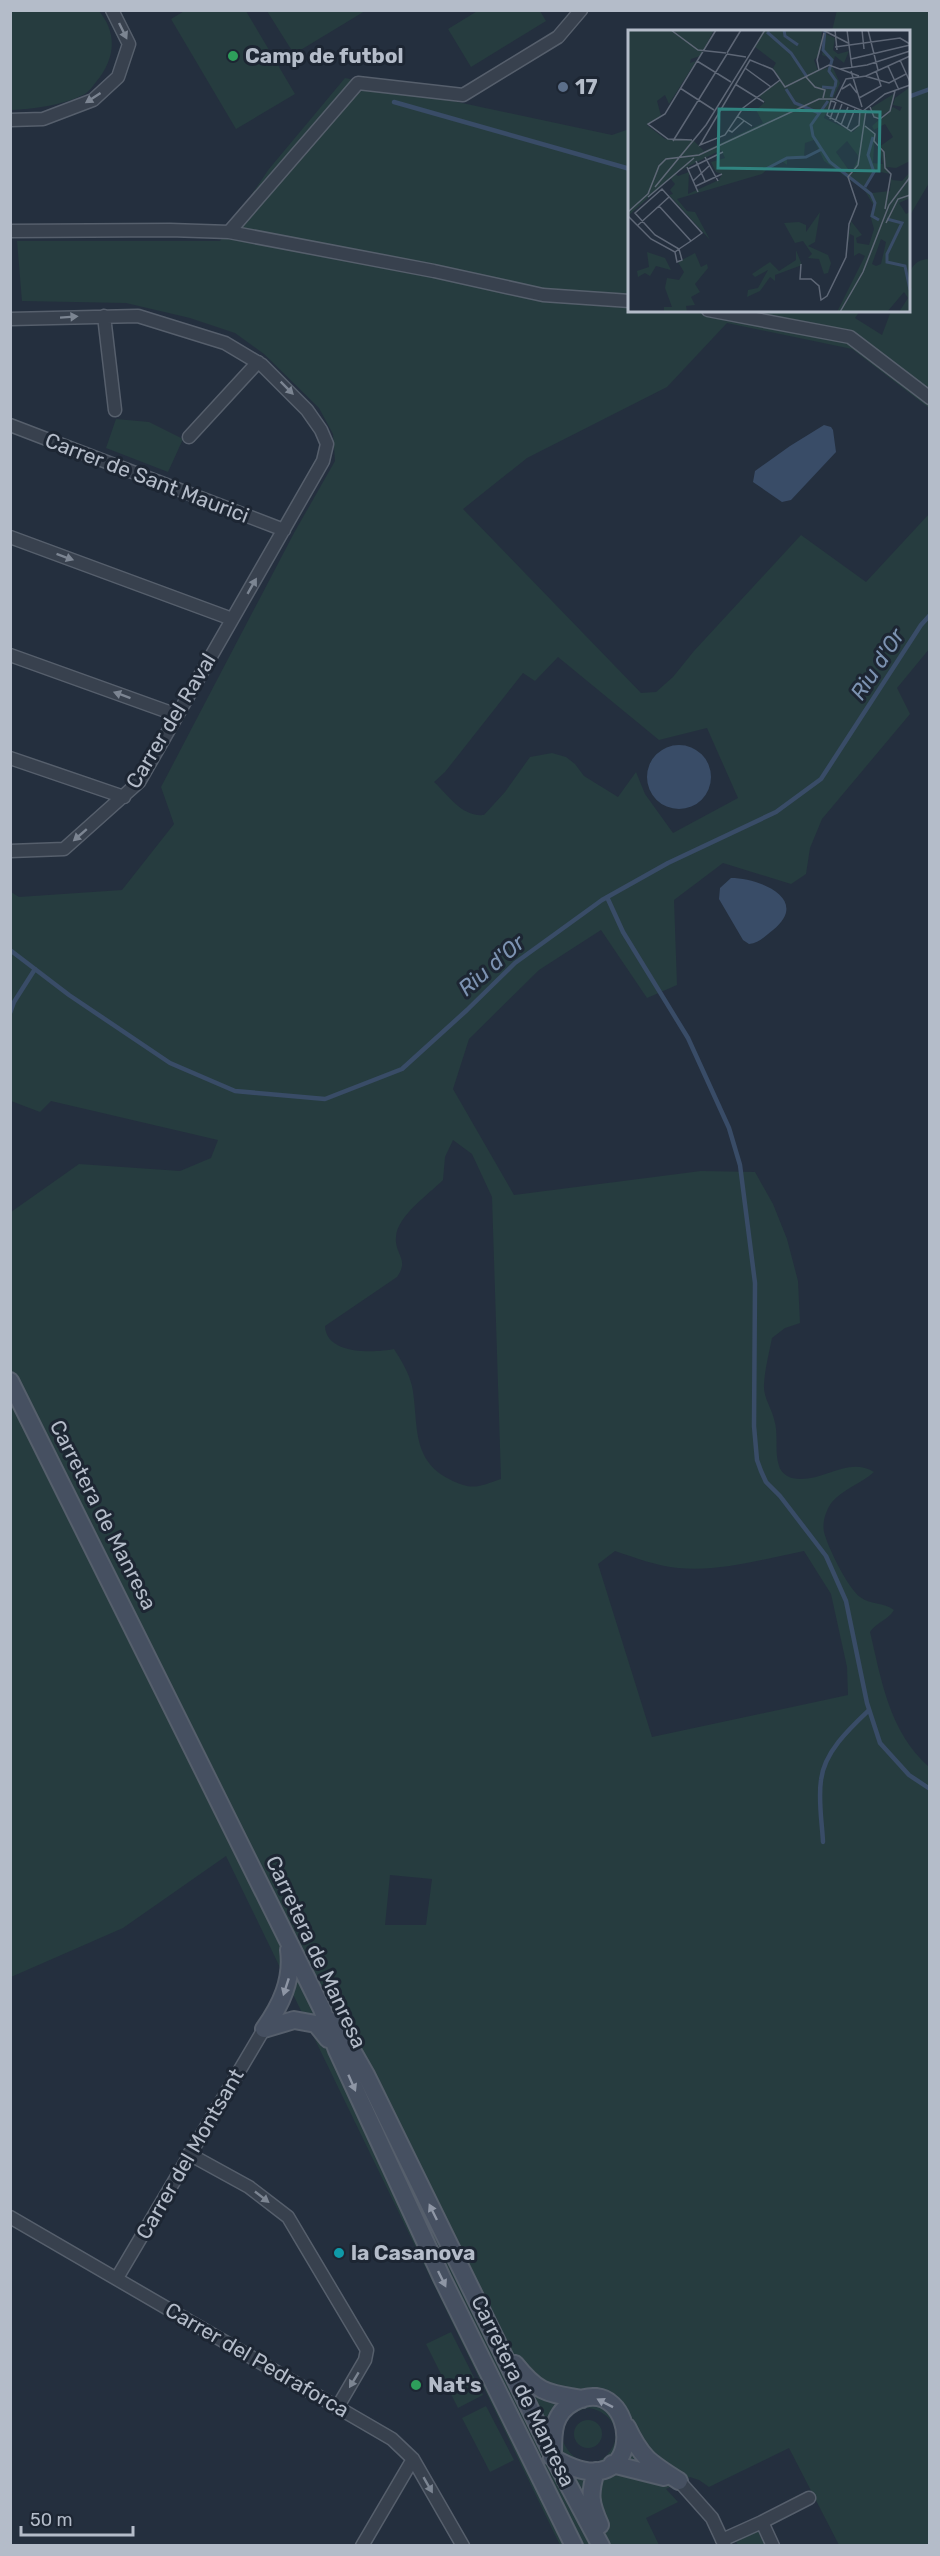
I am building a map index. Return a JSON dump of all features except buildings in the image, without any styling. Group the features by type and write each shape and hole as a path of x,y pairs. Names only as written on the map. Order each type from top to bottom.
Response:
{"main road":[{"name":"Carretera de Manresa","path":"10,1381 322,2009 337,2050 463,2320 574,2546"},
{"path":"264,2029 277,2010 288,1984 291,1965 287,1940"},
{"path":"322,2009 341,2031 366,2075 554,2458 601,2546"},
{"path":"264,2029 294,2020 316,2024 337,2050"},
{"path":"463,2320 486,2354 535,2439 542,2449 554,2458 578,2470 596,2471 612,2464 624,2451 627,2440 625,2422"},
{"path":"500,2345 526,2378 547,2394 583,2399 596,2398 608,2402 618,2410 637,2449 652,2464 679,2481"},
{"path":"583,2399 568,2405 555,2422 553,2476 585,2546"},
{"path":"612,2464 632,2467 679,2481"},
{"path":"596,2471 591,2487 591,2506 607,2546"}],"street":[{"path":"10,120 43,119 93,100 118,77 129,44 112,10"},
{"path":"229,232 358,83 463,95 558,37 581,10"},
{"path":"10,231 229,232 434,271 543,295 628,301"},
{"path":"719,312 850,337 930,398"},
{"path":"104,316 115,410"},
{"path":"10,319 138,316 225,343 258,362 189,437"},
{"name":"Carrer del Raval","path":"10,851 64,849 124,797 144,774 323,461 327,444 321,430 289,389 258,362"},
{"name":"Carrer de Sant Maurici","path":"10,425 284,530"},
{"path":"10,537 232,619"},
{"path":"10,655 177,715"},
{"path":"10,758 124,797"},
{"name":"Carrer del Montsant","path":"117,2278 264,2029"},
{"path":"189,2154 249,2187 288,2217 367,2350 366,2360 337,2408"},
{"name":"Carrer del Pedraforca","path":"10,2217 392,2439 413,2459 463,2546"},
{"path":"362,2546 413,2459"},
{"path":"679,2481 712,2518 723,2543 809,2498"},
{"path":"762,2523 773,2546"}],"green space":[{"name":"Camp de futbol","path":"186,10 246,11 295,94 236,129 171,19"},
{"path":"479,10 540,11 546,21 471,67 448,29"},
{"path":"837,10 929,11 929,183 910,215 910,30 832,30"},
{"path":"10,11 99,11 109,29 112,46 107,64 89,91 57,104 11,110"},
{"name":"Camp de futbol","path":"267,11 365,11 294,54"},
{"path":"345,78 612,135 628,129 628,312 859,312 855,318 882,335 891,312 910,312 911,271 920,261 929,259 929,408 852,349 727,323 667,387 527,458 463,509 641,693 656,692 673,677 694,651 801,535 866,582 929,514 930,648 897,688 910,714 822,819 810,848 806,874 791,884 723,863 674,900 677,985 647,998 601,930 539,970 469,1039 453,1089 514,1195 701,1171 755,1172 773,1204 787,1239 798,1281 800,1323 785,1328 772,1338 765,1378 764,1389 775,1425 779,1466 788,1476 802,1479 854,1467 874,1472 832,1502 825,1516 824,1532 844,1577 855,1592 864,1600 894,1610 870,1632 883,1687 896,1722 915,1753 929,1767 929,2545 839,2545 789,2448 709,2487 690,2477 666,2489 678,2502 646,2518 659,2545 560,2545 226,1856 123,1928 11,1977 11,1212 79,1164 180,1171 211,1158 218,1140 51,1101 40,1112 11,1101 11,892 19,897 122,890 174,824 161,787 294,533 335,461 333,434 319,408 264,354 235,333 190,318 126,303 22,301 17,241 220,241 269,169","holes":["558,657 659,740 707,728 738,798 673,833 645,794 636,772 618,797 584,776 566,757 552,753 530,757 505,792 484,815 476,815 462,809 434,782 445,772 523,673 535,681","453,1140 472,1154 492,1197 501,1479 475,1486 464,1485 449,1479 436,1471 428,1461 418,1438 411,1381 394,1349 364,1351 342,1347 327,1335 325,1326 397,1277 402,1266 396,1243 398,1229 408,1213 443,1180 445,1157","615,1551 662,1565 694,1569 742,1564 804,1551 831,1594 847,1667 848,1695 652,1737 598,1564","390,1875 432,1879 426,1925 385,1925","589,2408 602,2413 612,2422 616,2434 615,2441 601,2460 589,2463 577,2458 568,2449 562,2438 563,2425 571,2415"]},
{"path":"116,419 149,422 183,439 168,472 106,448"},
{"path":"451,2332 483,2395 458,2408 426,2344"},
{"path":"486,2406 514,2460 490,2472 462,2418"},
{"path":"588,2420 598,2424 602,2434 598,2444 588,2448 578,2444 574,2434 578,2424"},
{"path":"757,2530 765,2545 738,2545 735,2540"}],"water":[{"path":"824,425 833,430 836,452 791,500 782,502 753,482 755,471"},
{"path":"679,745 697,751 705,759 711,777 705,795 697,803 679,809 661,803 653,795 647,777 653,759 661,751"},
{"path":"731,878 767,886 784,900 786,909 783,919 773,930 756,942 749,944 743,940 719,899 720,888"}],"waterway":[{"path":"910,96 930,89"},
{"path":"394,102 628,168"},
{"name":"Riu d'Or","path":"10,950 69,995 170,1063 235,1091 325,1099 402,1069 515,963 602,900 668,863 776,812 821,779 921,625 930,615"},
{"path":"607,897 623,932 688,1038 729,1128 740,1165 755,1283 754,1426 757,1460 766,1482 780,1496 826,1556 846,1601 867,1703 880,1743 909,1775 930,1789"},
{"path":"10,1013 14,1002 35,969"},
{"path":"823,1842 820,1795 823,1770 832,1750 869,1710"}],"place":[{"name":"Camp de futbol","path":"233,56"},
{"name":"17","path":"563,87"},
{"name":"la Casanova","path":"339,2253"},
{"name":"Nat's","path":"416,2385"}]}
